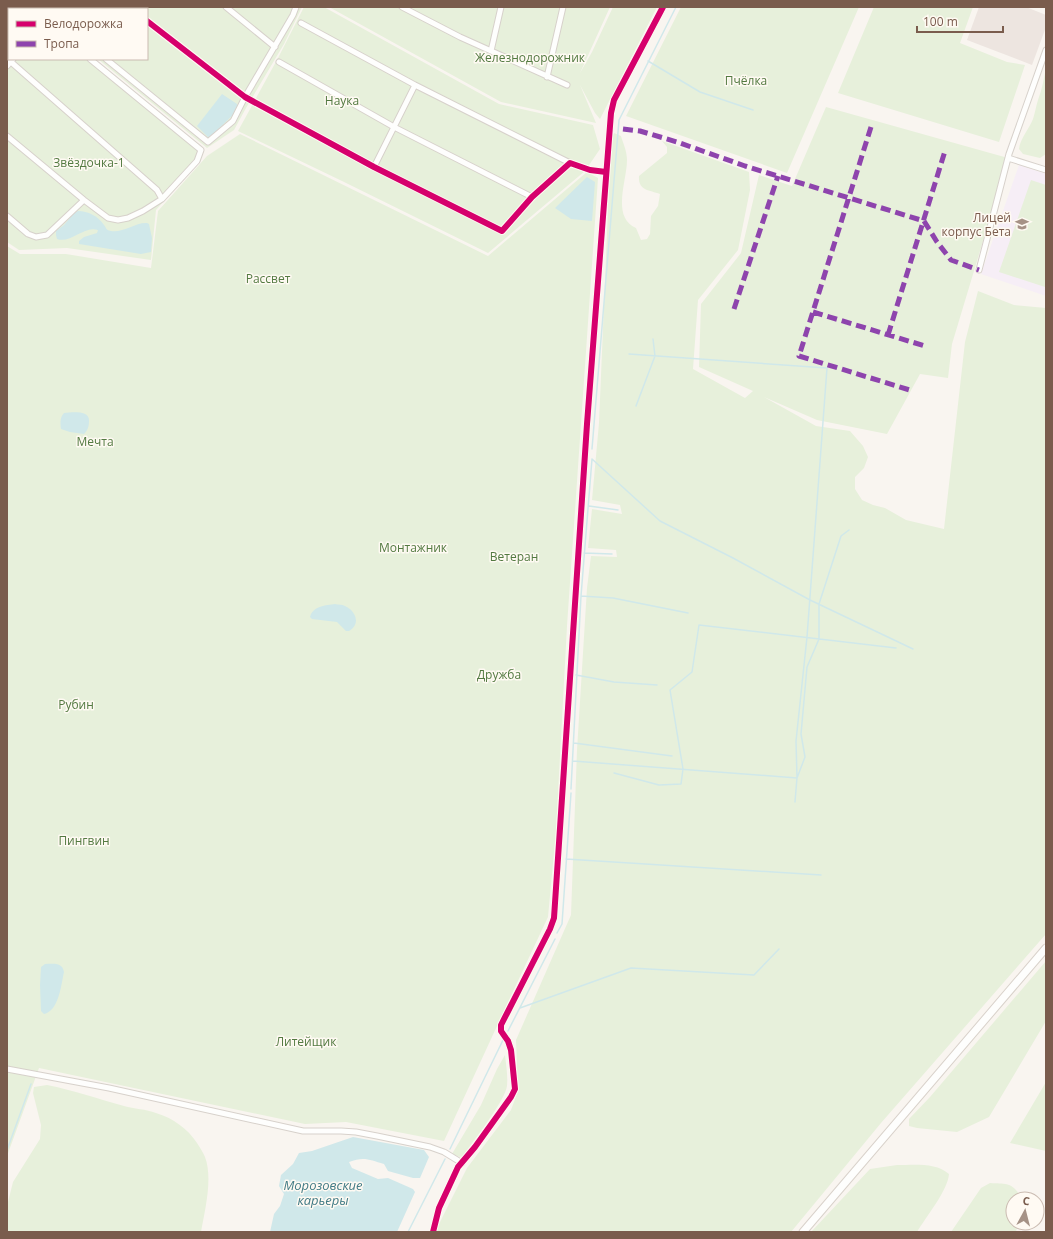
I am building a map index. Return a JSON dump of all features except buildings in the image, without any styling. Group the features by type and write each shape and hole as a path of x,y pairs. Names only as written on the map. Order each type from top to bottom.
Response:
{"street":[{"path":"226,7 275,47"},
{"path":"107,60 208,142 233,121 245,97 293,15 296,7"},
{"path":"402,7 491,52 567,85"},
{"path":"491,52 502,7"},
{"path":"547,77 563,7"},
{"path":"433,1232 439,1208 458,1167 512,1097 514,1089 511,1050 508,1041 501,1031 501,1025 550,930 554,918 587,424 611,113 614,100 663,7"},
{"path":"148,22 245,97 374,167 502,231 532,197 570,163"},
{"path":"301,23 415,85 570,163 590,170 606,172"},
{"path":"979,270 1008,158 1046,50"},
{"path":"7,136 108,218 118,220 128,218 143,211 162,199 197,161 201,150 91,60"},
{"path":"10,62 157,190 162,199"},
{"path":"279,62 394,127 532,197"},
{"path":"374,167 415,85"},
{"path":"1008,158 1046,170"},
{"path":"7,216 28,234 36,237 47,235 84,200"},
{"path":"803,1232 1046,948"},
{"path":"7,1070 110,1088 303,1131 341,1131 370,1134 444,1152 462,1163"}],"shaded area":[{"path":"979,7 1026,7 1046,15 1046,27 1032,65 967,40"},
{"name":"Лицей корпус Бета","path":"1019,165 1046,174 1046,296 981,274"}],"green space":[{"path":"7,7 40,7 8,8 7,52"},
{"path":"302,7 284,44 234,130 207,148 99,60 148,60 148,8 48,8"},
{"name":"Наука","path":"304,7 324,7 499,104 593,125 600,149 585,171 488,253 238,131"},
{"name":"Железнодорожник","path":"329,7 610,7 580,73 592,52 613,7 657,7 600,119 595,113 580,85 596,123 501,102"},
{"name":"Пчёлка","path":"681,7 859,7 787,173 626,116"},
{"path":"874,7 973,7 960,43 1007,62 1025,65 999,142 838,93"},
{"name":"Звёздочка-1","path":"8,57 8,60 92,60 204,151 200,160 156,210 151,260 67,248 19,250 7,242"},
{"path":"1046,67 1046,154 1040,158 1023,154 1019,149 1033,119 1042,88"},
{"path":"826,107 1008,158 952,344 948,378 920,374 887,434 817,420 764,397 816,426 850,431 863,446 868,457 864,468 855,477 855,489 862,500 885,508 906,520 944,529 965,342 978,291 1014,305 1046,308 1046,934 881,1123 791,1232 435,1232 467,1168 511,1110 518,1091 516,1040 571,915 577,750 587,588 591,556 617,557 616,550 588,548 592,509 622,514 620,505 592,500 599,423 611,138 614,133 621,136 625,147 627,160 622,207 624,216 628,223 636,228 641,240 647,239 650,234 651,216 658,206 660,194 648,191 642,187 640,185 639,176 667,153 667,147 662,141 749,172 750,190 738,250 698,300 693,369 745,398 753,391 699,367 701,304 741,253 759,175 792,186"},
{"path":"240,134 488,256 587,172 598,178 567,626 556,831 548,917 444,1141 346,1122 305,1124 39,1068 7,1156 7,246 20,254 66,254 151,268 158,211 207,156"},
{"path":"1031,180 1046,185 1045,287 999,272"},
{"path":"1046,961 1046,1021 989,1117 957,1132 909,1126 909,1119 930,1097"},
{"path":"505,1055 507,1086 501,1101 463,1156 460,1157 452,1154 481,1105"},
{"path":"1046,1082 1046,1151 1010,1143"},
{"path":"47,1085 162,1115 185,1129 201,1150 207,1165 208,1194 201,1232 7,1232 7,1206 13,1182 40,1139 41,1125 33,1093 34,1087"},
{"path":"897,1165 931,1166 944,1170 949,1174 945,1188 917,1232 811,1232 870,1169"},
{"path":"990,1183 1009,1185 1016,1189 1018,1191 1005,1191 1005,1231 1016,1232 951,1232 981,1188"}],"water":[{"path":"222,94 237,104 237,111 209,138 197,126"},
{"path":"587,177 595,182 592,221 571,219 555,208"},
{"path":"78,211 85,212 99,219 107,230 111,231 120,230 143,223 149,224 152,238 151,252 141,254 79,244 79,241 84,237 97,233 98,230 93,229 67,239 57,239 56,231 64,225 74,213"},
{"path":"80,412 89,417 89,425 84,434 61,429 60,425 64,413"},
{"path":"335,604 343,605 349,608 354,614 356,618 355,625 349,631 346,631 337,622 312,619 310,617 317,608"},
{"path":"45,964 59,965 64,972 56,1003 49,1012 44,1014 41,1011 40,985 41,967"},
{"name":"Морозовские карьеры","path":"353,1137 424,1150 429,1157 420,1178 413,1178 388,1171 384,1164 371,1160 359,1159 349,1162 352,1168 378,1179 388,1178 413,1189 415,1192 397,1232 270,1232 274,1214 280,1206 284,1194 279,1186 281,1175 293,1164 299,1153 312,1151"}],"waterway":[{"path":"592,449 619,120 676,7"},
{"path":"648,61 700,92 753,110"},
{"path":"636,406 655,356 653,339"},
{"path":"629,354 827,368 807,637 796,741 797,778 795,802"},
{"path":"592,459 660,521 733,558 810,600 913,649"},
{"path":"571,789 581,596 592,459"},
{"path":"589,506 618,510"},
{"path":"573,761 797,778 805,757 801,734 807,667 819,639 819,604 841,536 849,530"},
{"path":"584,553 612,554"},
{"path":"581,596 613,598 688,613"},
{"path":"614,773 659,785 681,784 683,769 670,690 692,672 699,625 896,648"},
{"path":"576,675 614,682 657,685"},
{"path":"574,743 672,756"},
{"path":"557,933 562,924 571,793"},
{"path":"566,859 821,875"},
{"path":"508,1031 555,939"},
{"path":"520,1008 631,968 754,975 779,949"},
{"path":"450,1149 504,1038"},
{"path":"7,1150 31,1084"},
{"path":"408,1232 445,1159"}],"marked path":[{"path":"871,127 799,356 913,391"},
{"path":"623,129 640,131 677,142 745,166 924,221 937,242 951,260 979,270"},
{"path":"888,335 945,151"},
{"path":"734,309 778,176"},
{"path":"813,312 925,346"}],"cycle path":[{"path":"433,1232 439,1208 458,1167 475,1147 511,1097 515,1089 511,1050 508,1041 501,1031 501,1025 550,929 554,918 587,424 611,113 614,100 663,7"},
{"path":"148,22 245,97 374,167 502,231 532,197 570,163 590,170 606,172"}],"place":[{"name":"Лицей корпус Бета","path":"1022,224"}],"park label":[{"name":"Рассвет","path":"268,278"},
{"name":"Мечта","path":"95,441"},
{"name":"Монтажник","path":"413,547"},
{"name":"Ветеран","path":"514,556"},
{"name":"Дружба","path":"499,674"},
{"name":"Рубин","path":"76,704"},
{"name":"Пингвин","path":"84,840"},
{"name":"Литейщик","path":"306,1041"}]}
